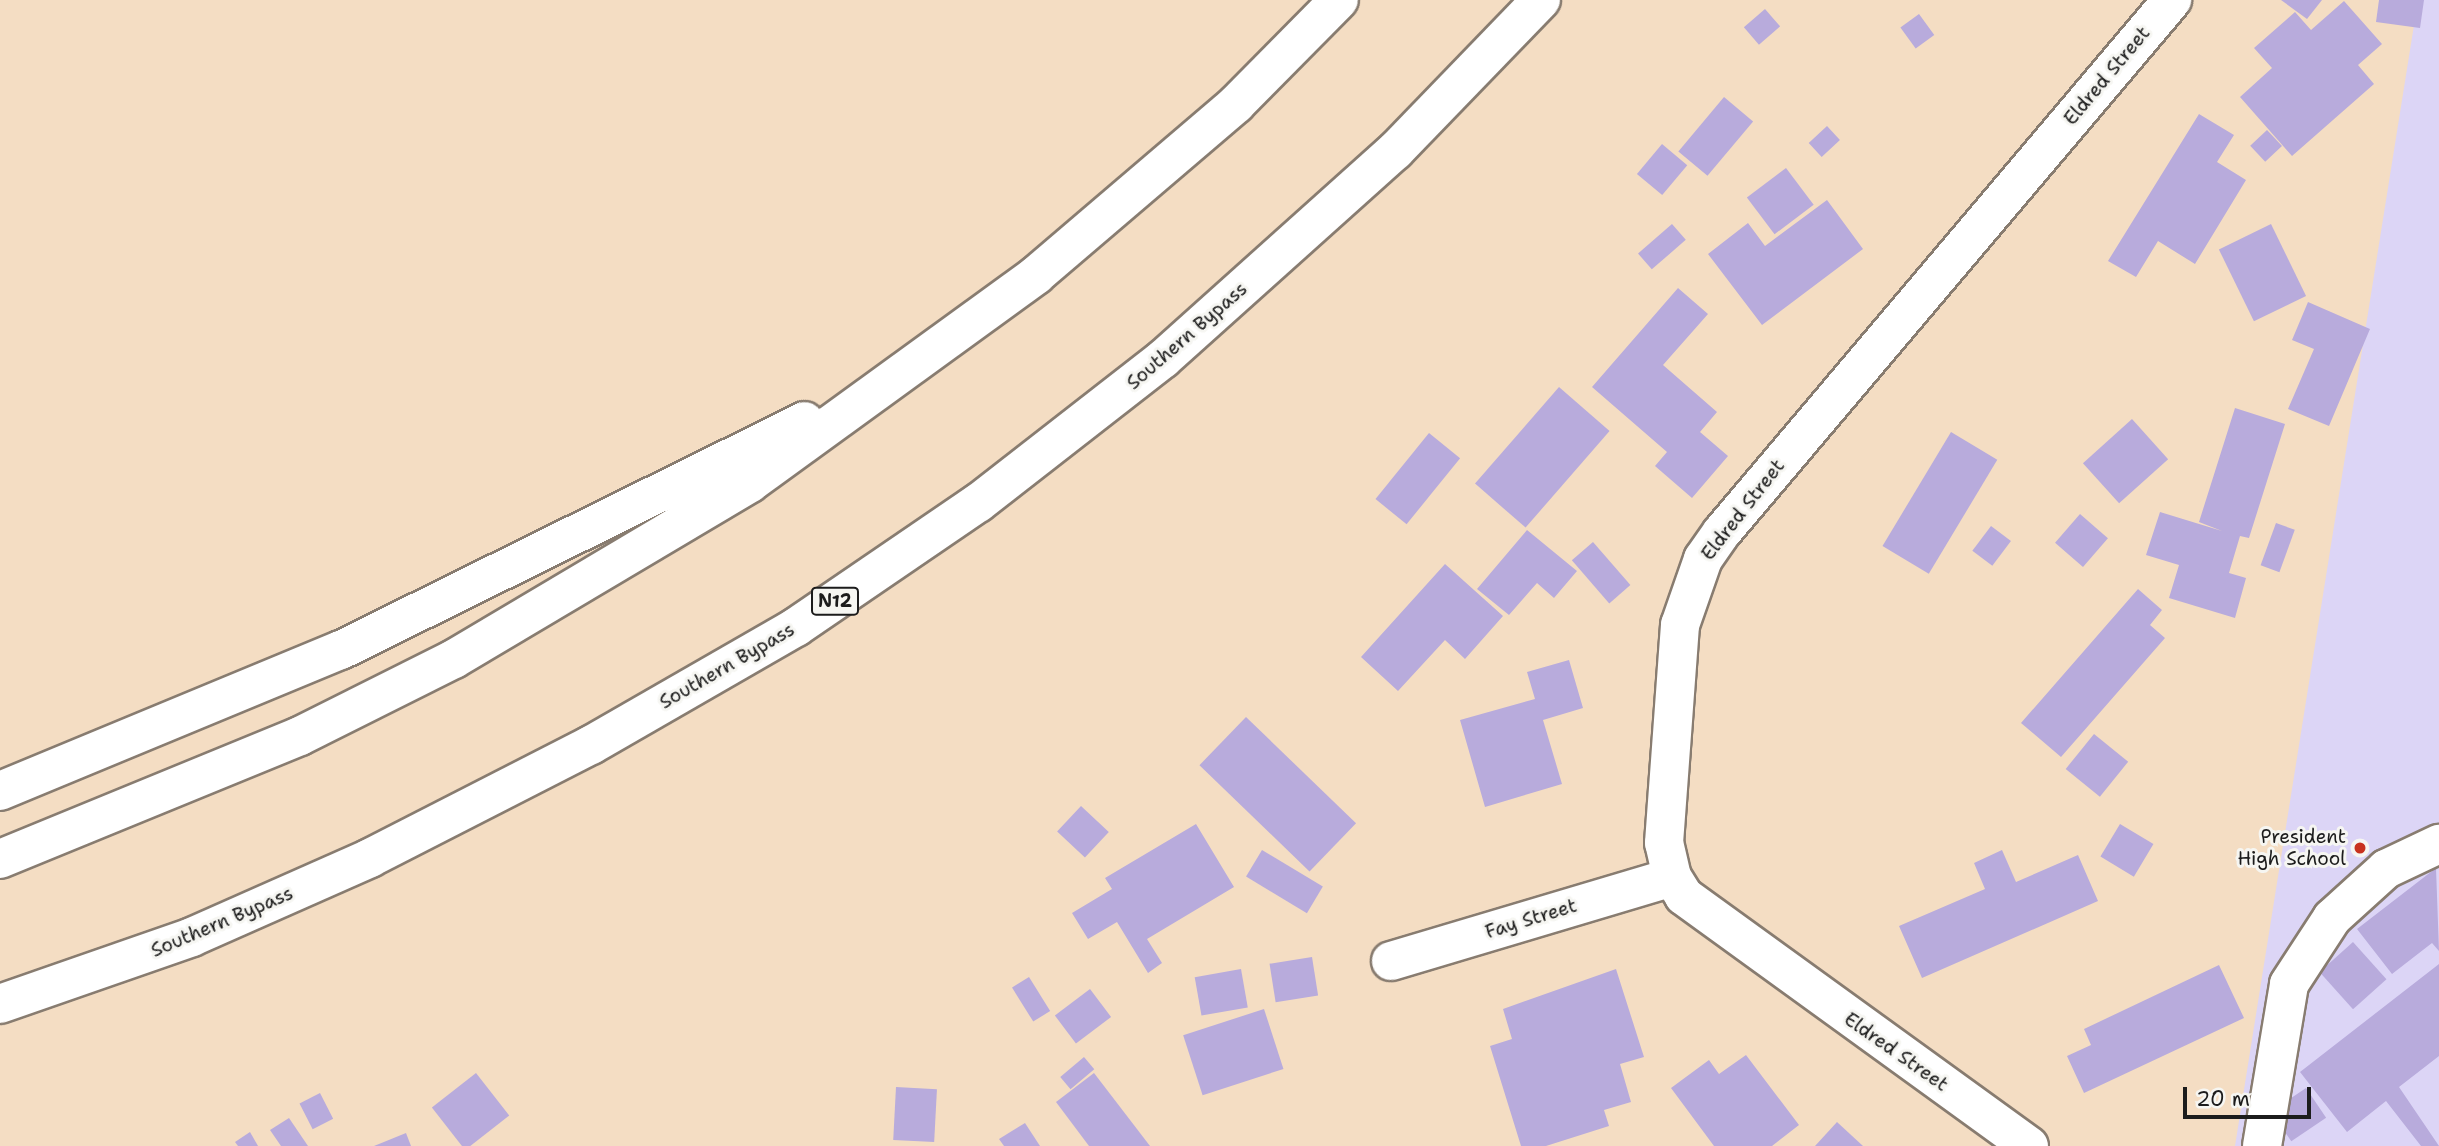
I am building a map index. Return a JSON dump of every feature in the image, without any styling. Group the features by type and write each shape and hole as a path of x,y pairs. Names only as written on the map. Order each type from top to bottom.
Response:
{"main road":[{"path":"0,859 300,736 454,659 739,490 927,360 1216,122 1339,0"},
{"name":"Southern Bypass","path":"0,1004 192,937 370,858 591,745 796,627 978,503 1163,359 1395,151 1541,0"},
{"name":"Eldred Street","path":"2029,1146 1745,946 1684,896 1672,877 1665,811 1680,625 1703,559 2172,0"},
{"path":"0,791 341,650 927,360"},
{"path":"2262,1146 2289,984 2332,918 2386,869 2439,844"},
{"name":"Fay Street","path":"1391,961 1672,877"}],"shaded area":[{"name":"President High School","path":"2418,0 2439,0 2439,1146 2235,1146"}],"building":[{"path":"2281,0 2322,0 2307,19"},
{"path":"2379,0 2424,0 2420,28 2376,22"},
{"path":"2344,1 2382,44 2358,65 2374,84 2292,156 2240,97 2272,68 2254,48 2295,12 2311,30"},
{"path":"1765,9 1780,26 1759,45 1744,27"},
{"path":"1919,14 1934,35 1916,49 1900,28"},
{"path":"1724,97 1753,121 1707,176 1678,151"},
{"path":"2199,114 2234,135 2217,162 2246,180 2195,264 2158,241 2136,277 2108,261"},
{"path":"1827,126 1840,140 1822,157 1809,143"},
{"path":"2267,130 2282,146 2265,162 2250,146"},
{"path":"1662,144 1687,165 1662,195 1637,174"},
{"path":"1786,168 1814,205 1775,234 1747,197"},
{"path":"1827,200 1863,249 1762,325 1708,254 1748,223 1765,246"},
{"path":"1672,224 1686,240 1652,269 1638,254"},
{"path":"2271,224 2306,296 2254,321 2219,249"},
{"path":"1678,288 1708,314 1663,365 1717,412 1700,432 1728,456 1692,498 1655,466 1667,452 1592,387"},
{"path":"2308,302 2370,329 2329,426 2288,409 2314,349 2292,340"},
{"path":"1559,387 1610,431 1526,528 1475,484"},
{"path":"2235,408 2285,424 2249,538 2240,536 2229,573 2246,578 2235,618 2169,598 2179,565 2146,555 2160,512 2222,531 2199,522"},
{"path":"2132,419 2168,459 2119,503 2083,463"},
{"path":"1951,432 1997,460 1929,574 1882,546"},
{"path":"1429,433 1460,458 1407,524 1376,499"},
{"path":"2080,514 2108,538 2083,567 2055,543"},
{"path":"2276,523 2295,530 2279,572 2261,565"},
{"path":"1991,526 2011,541 1992,566 1972,551"},
{"path":"1527,530 1577,571 1554,598 1537,583 1509,615 1477,589"},
{"path":"1593,542 1630,585 1609,603 1572,560"},
{"path":"1445,564 1503,616 1465,659 1445,640 1398,691 1361,657"},
{"path":"2138,589 2162,610 2150,625 2165,638 2061,757 2021,723"},
{"path":"1569,660 1583,708 1543,720 1562,784 1485,807 1460,720 1535,699 1527,672"},
{"path":"1246,717 1356,823 1310,871 1199,765"},
{"path":"2094,734 2128,762 2100,797 2066,769"},
{"path":"1081,806 1109,832 1085,858 1057,832"},
{"path":"1196,824 1234,887 1147,939 1162,963 1148,973 1117,922 1088,939 1072,913 1112,889 1105,878"},
{"path":"2120,824 2153,844 2134,877 2100,857"},
{"path":"1262,850 1323,887 1307,913 1246,877"},
{"path":"2002,850 2016,882 2078,855 2098,901 1922,978 1899,926 1985,889 1974,863"},
{"path":"2436,868 2439,951 2432,943 2392,974 2357,929"},
{"path":"2353,942 2386,979 2353,1009 2320,972"},
{"path":"1312,957 1318,996 1276,1002 1270,964"},
{"path":"2439,964 2439,1056 2399,1087 2439,1146 2421,1146 2386,1101 2347,1132 2300,1072"},
{"path":"2219,965 2244,1018 2084,1093 2067,1056 2091,1045 2084,1029"},
{"path":"1241,969 1248,1007 1201,1016 1195,977"},
{"path":"1616,969 1644,1057 1620,1064 1631,1102 1604,1110 1609,1126 1546,1146 1521,1146 1490,1046 1512,1039 1503,1009"},
{"path":"1029,977 1050,1011 1033,1022 1012,988"},
{"path":"1090,989 1111,1017 1076,1043 1055,1015"},
{"path":"1264,1009 1283,1069 1203,1095 1183,1035"},
{"path":"1746,1055 1799,1125 1772,1146 1714,1146 1671,1088 1709,1060 1719,1074"},
{"path":"1084,1057 1094,1069 1071,1089 1060,1077"},
{"path":"476,1073 509,1116 470,1146 462,1146 432,1107"},
{"path":"1094,1073 1150,1146 1089,1146 1056,1102"},
{"path":"896,1087 937,1089 934,1142 893,1140"},
{"path":"2306,1088 2326,1118 2291,1141 2271,1111"},
{"path":"320,1093 333,1119 313,1129 300,1103"},
{"path":"289,1118 308,1146 281,1146 270,1130"},
{"path":"1837,1122 1863,1146 1815,1146"},
{"path":"1025,1123 1040,1146 1004,1146 999,1139"},
{"path":"250,1132 258,1146 238,1146 235,1142"},
{"path":"406,1133 411,1146 374,1146"}],"place":[{"name":"President High School","path":"2360,848"}]}
